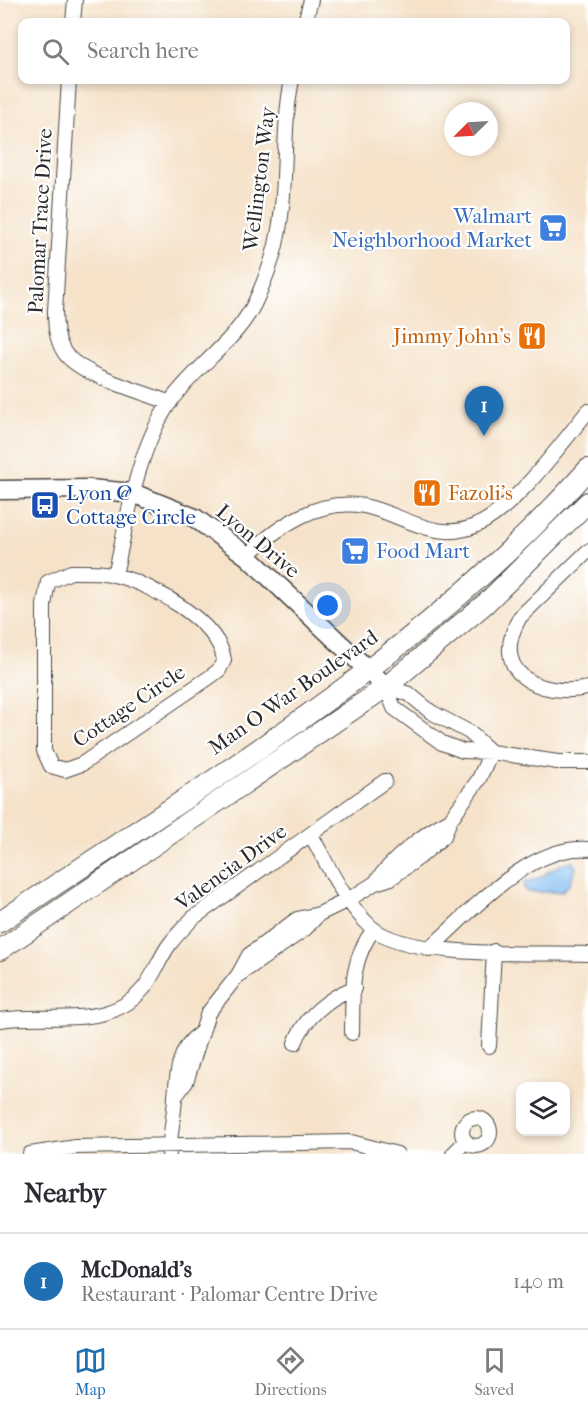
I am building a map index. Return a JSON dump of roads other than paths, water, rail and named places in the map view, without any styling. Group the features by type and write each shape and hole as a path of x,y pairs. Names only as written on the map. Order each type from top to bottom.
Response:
{"main road":[{"name":"Man O War Boulevard","path":"0,922 328,700 368,670 480,579 524,538 588,469"},
{"path":"0,950 386,687 486,603 588,502"}],"street":[{"path":"73,18 75,0"},
{"path":"306,18 311,0"},
{"name":"Palomar Trace Drive","path":"69,84 55,311 58,341 69,358 86,369 170,402"},
{"name":"Wellington Way","path":"133,493 145,453 170,402 238,328 256,301 274,255 280,219 292,84"},
{"path":"247,556 270,534 299,515 341,505 364,506 438,532 468,529 478,525 500,510 520,490 588,411"},
{"name":"Lyon Drive","path":"0,490 89,489 133,493 195,518 247,556 386,687 409,694 431,712 469,732 491,752"},
{"path":"115,575 133,493"},
{"path":"588,550 520,617 513,629 511,650 518,671 534,685 559,692 588,688"},
{"name":"Cottage Circle","path":"64,573 115,575 147,587 181,608 215,637 224,660 219,670 210,677 82,764 70,769 56,769 48,762 44,751 45,590 53,578 64,573"},
{"name":"Lyon Drive","path":"386,687 393,708 442,743 463,751 491,752 558,762 588,762"},
{"path":"169,1150 175,1097 186,1082 199,1046 199,1034 208,1013 238,975 249,955 297,919 319,914 375,883 384,870 435,827 450,820 479,779 491,752"},
{"name":"Valencia Drive","path":"0,1020 92,1017 115,1010 137,996 145,987 170,944 193,918 385,781"},
{"name":"Valencia Drive","path":"311,835 348,900 374,929"},
{"path":"429,949 530,864 557,853 588,849"},
{"path":"351,1033 358,952 374,929 396,941 429,949 588,954"},
{"path":"489,1046 494,951"},
{"path":"295,1043 300,1029 313,1016 336,996 354,988"},
{"path":"453,1154 466,1141"},
{"path":"30,1154 76,1147 169,1150 351,1142 397,1154"}],"water":[{"path":"573,861 576,868 569,885 561,892 527,892 524,888 525,882 532,881 566,862"}],"place":[{"name":"Walmart Neighborhood Market","path":"553,228"},
{"name":"Jimmy John's","path":"532,336"},
{"name":"McDonald's","path":"484,436"},
{"name":"Fazoli's","path":"427,493"},
{"name":"Lyon @ Cottage Circle","path":"45,505"},
{"name":"Food Mart","path":"355,551"}]}
